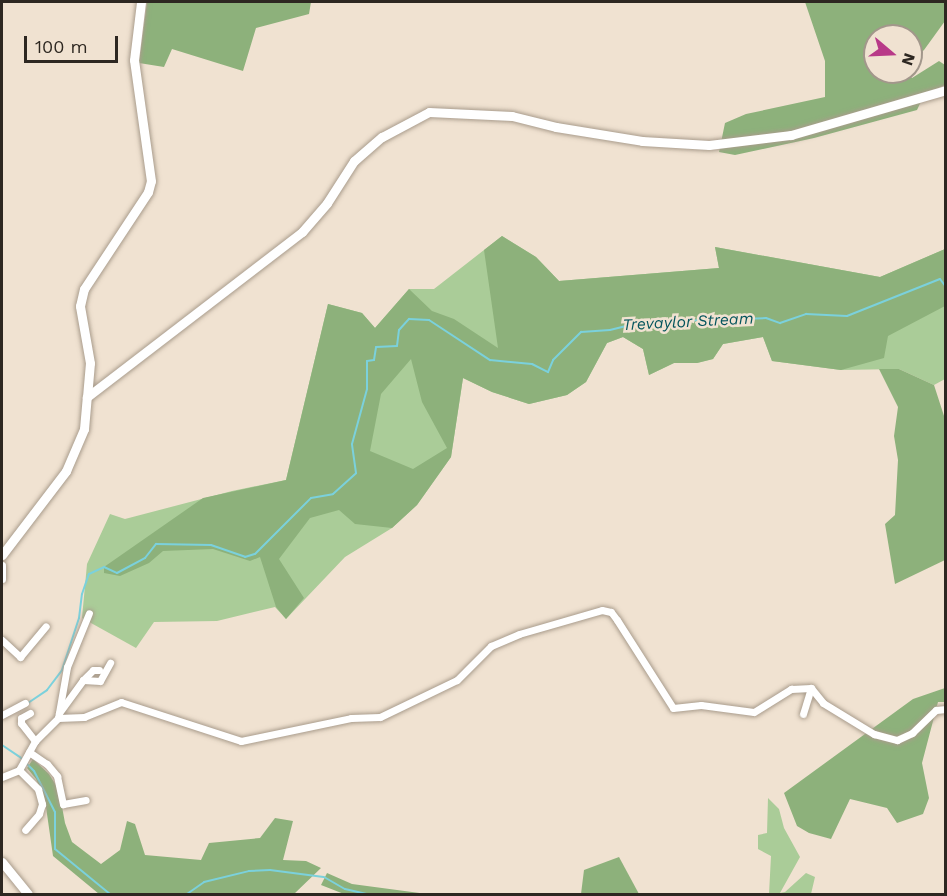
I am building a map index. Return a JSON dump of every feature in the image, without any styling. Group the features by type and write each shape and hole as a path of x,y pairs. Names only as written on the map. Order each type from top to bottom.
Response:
{"street":[{"path":"2,555 66,471 84,429 90,363 80,306 84,290 148,192 151,181 134,60 141,2"},
{"path":"87,397 302,232 327,203 354,161 382,137 429,112 512,116 556,127 642,141 709,145 791,135 945,90"},
{"path":"2,565 2,579"},
{"path":"58,715 84,717 122,702 241,741 351,718 387,714 457,680 491,646 519,634 602,610 611,612 617,620 673,708 701,705 754,712 791,689 811,688"},
{"path":"58,715 67,667 88,613"},
{"path":"2,640 20,657 46,626"},
{"path":"83,680 100,681 110,663"},
{"path":"2,777 20,768 34,741 58,715 83,680 93,670 99,670"},
{"path":"811,688 823,704 874,734 897,740 912,733 936,710 945,710"},
{"path":"802,714 811,688"},
{"path":"2,715 25,704"},
{"path":"30,713 21,718 21,723 34,741"},
{"path":"27,755 47,764 57,777 63,804 86,800"},
{"path":"20,768 38,789 42,804 39,814 25,830"},
{"path":"2,862 28,894"}],"green space":[{"path":"147,2 311,2 309,14 256,28 243,71 172,49 164,67 139,63"},
{"path":"805,2 945,2 945,21 923,51 923,24 863,24 863,84 923,84 923,71 939,61 945,65 945,85 924,95 917,110 814,138 735,155 719,152 725,123 746,114 825,97 825,61"},
{"path":"502,236 536,257 559,281 719,268 715,247 880,277 945,249 945,379 934,385 899,369 841,370 772,361 763,337 723,344 713,359 697,363 674,363 649,375 643,349 623,337 607,343 586,382 567,395 529,404 492,392 463,378 451,457 417,505 392,528 345,557 286,619 275,607 217,621 154,622 136,648 82,618 87,564 110,514 125,519 232,491 286,480 328,304 362,313 375,328 409,289 434,289"},
{"path":"502,236 536,257 559,281 719,268 715,247 880,277 945,249 945,306 888,336 884,358 841,370 772,361 763,337 723,344 713,359 697,363 674,363 649,375 643,349 623,337 607,343 586,382 567,395 529,404 492,392 463,378 451,457 417,505 392,528 355,524 339,510 310,518 279,559 304,598 286,619 276,607 260,557 250,561 213,549 163,551 149,563 120,576 104,573 104,567 203,498 286,480 328,304 362,313 375,328 409,289 432,311 454,319 498,348 484,250","holes":["411,359 422,402 447,448 413,469 370,451 381,394"]},
{"path":"879,369 899,369 934,385 945,419 945,560 895,584 885,524 895,515 898,460 894,436 898,407"},
{"path":"945,688 945,702 938,702 922,763 929,798 923,814 897,823 887,808 850,799 831,839 809,833 797,826 784,793 913,699"},
{"path":"33,759 49,774 59,790 65,823 72,842 101,864 120,850 127,821 135,824 145,855 201,860 209,843 260,838 275,818 293,821 283,860 306,861 321,868 294,894 99,894 53,856 45,800 36,779 27,768"},
{"path":"768,798 779,809 784,828 800,857 780,893 785,892 806,873 815,877 811,894 769,894 771,856 758,849 758,835 767,833"},
{"path":"619,857 639,894 581,894 584,870"},
{"path":"327,873 352,884 427,894 344,894 321,885"}],"waterway":[{"name":"Trevaylor Stream","path":"28,703 47,690 62,670 79,618 82,594 89,574 104,567 117,573 145,558 156,544 211,545 245,557 255,554 311,498 333,494 356,473 352,444 367,389 367,361 374,360 376,347 397,346 399,330 409,319 429,320 490,360 532,364 548,372 553,360 581,332 610,330 641,322 766,318 780,323 806,314 847,316 940,279 946,287"},
{"path":"2,745 21,758 34,771 55,812 55,849 110,894"},
{"path":"187,894 204,882 249,871 270,870 324,877 345,889 366,894"}]}
